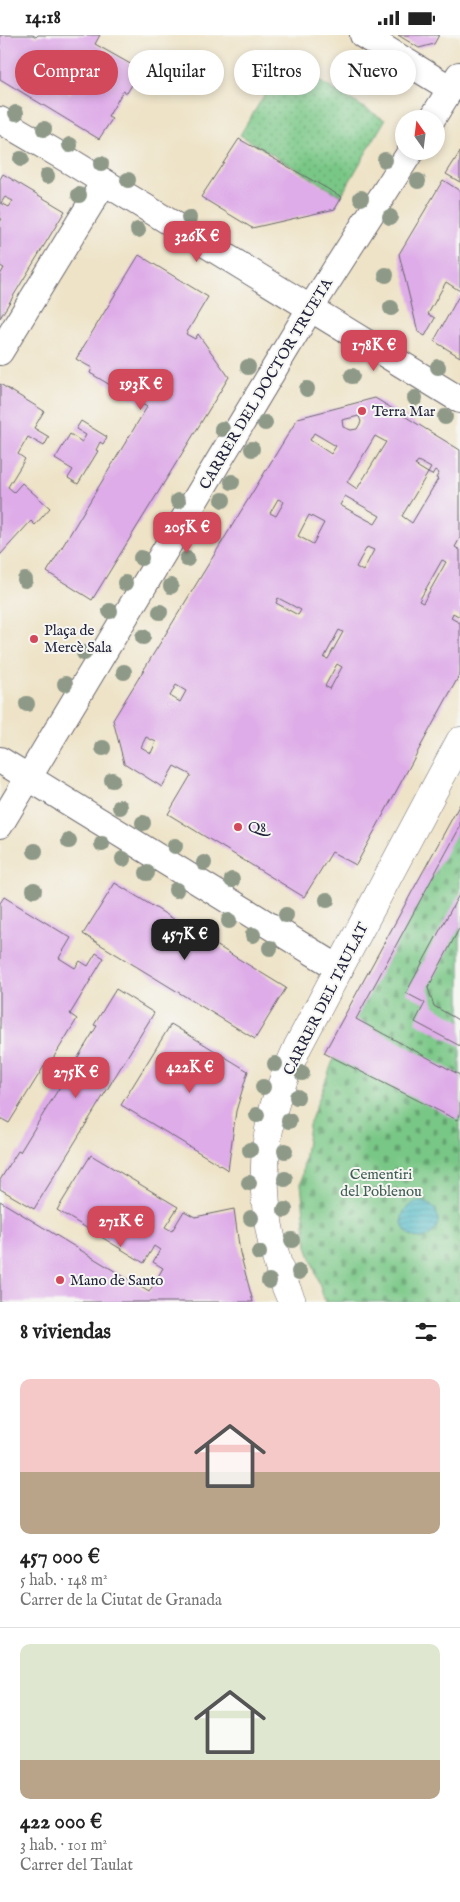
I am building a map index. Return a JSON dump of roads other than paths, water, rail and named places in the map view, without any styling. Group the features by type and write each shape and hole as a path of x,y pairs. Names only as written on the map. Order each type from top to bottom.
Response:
{"street":[{"path":"362,35 455,81 437,110"},
{"path":"0,121 104,182 460,401"},
{"name":"CARRER DEL DOCTOR TRUETA","path":"0,825 310,309 405,160"},
{"path":"0,352 104,182"},
{"name":"CARRER DEL TAULAT","path":"292,1302 278,1264 264,1199 266,1153 273,1109 298,1046 460,741"},
{"path":"0,760 340,969"}],"water":[{"path":"420,1202 433,1207 438,1220 433,1233 420,1238 407,1233 402,1220 407,1207"}],"place":[{"name":"Terra Mar","path":"362,411"},
{"name":"Plaça de Mercè Sala","path":"34,639"},
{"name":"Q8","path":"238,827"},
{"name":"Mano de Santo","path":"60,1280"}],"park label":[{"name":"Cementiri del Poblenou","path":"381,1182"}]}
